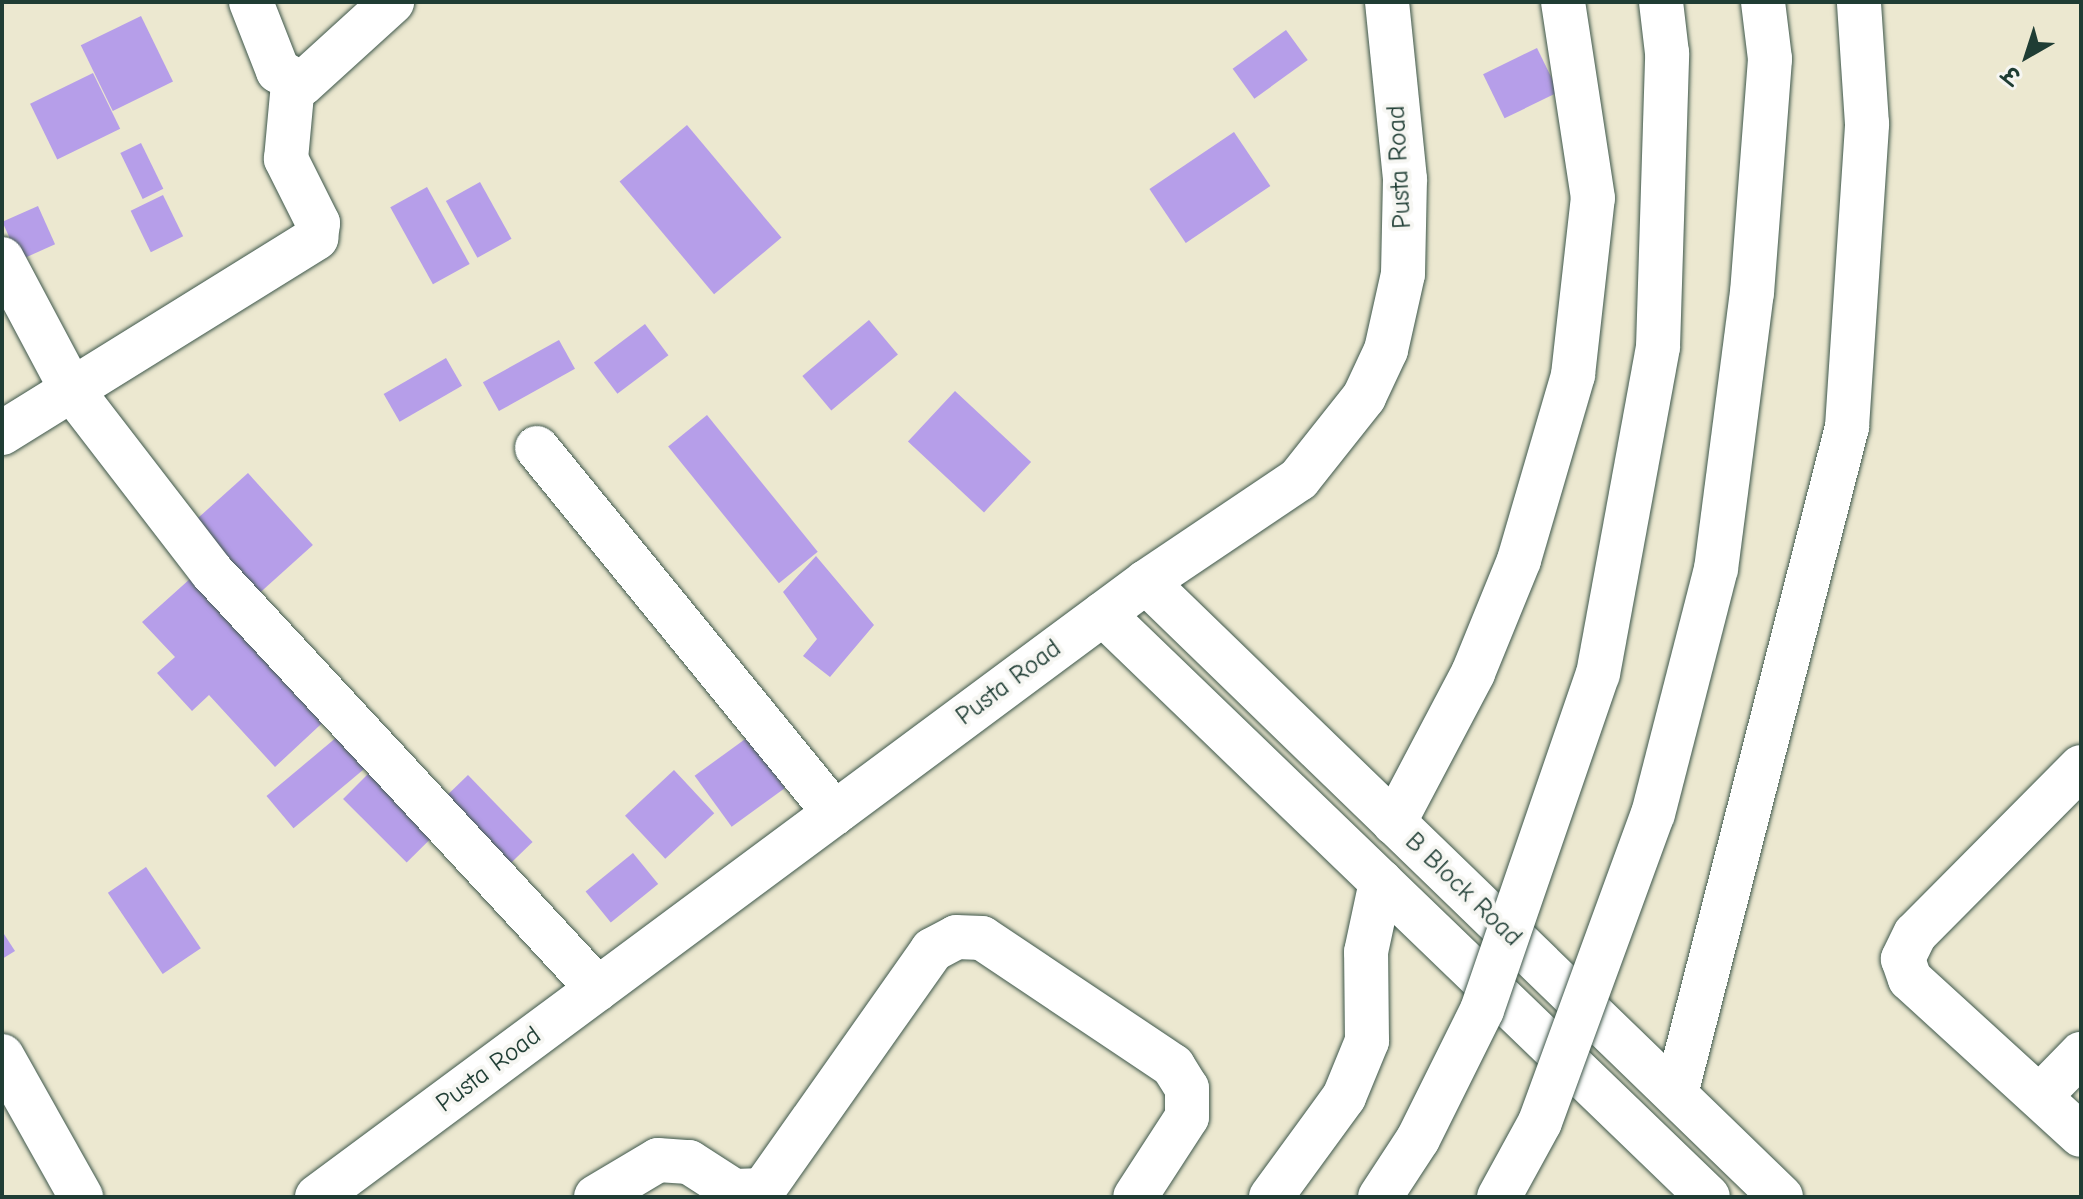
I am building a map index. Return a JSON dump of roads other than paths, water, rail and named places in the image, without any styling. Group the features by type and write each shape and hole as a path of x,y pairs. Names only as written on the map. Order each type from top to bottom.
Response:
{"street":[{"path":"251,2 278,71 293,84"},
{"path":"293,84 310,80 392,2"},
{"name":"Pusta Road","path":"317,1197 1146,582 1299,479 1364,397 1386,350 1403,274 1405,179 1387,2"},
{"path":"1394,823 1473,673 1519,560 1573,375 1593,198 1563,2"},
{"path":"1380,1197 1418,1139 1482,1010 1598,674 1658,347 1667,53 1661,2"},
{"path":"1499,1197 1540,1122 1653,814 1716,569 1752,293 1770,59 1763,2"},
{"path":"1676,1094 1847,427 1867,124 1859,2"},
{"path":"2,433 316,238 318,223 286,159 293,84"},
{"path":"2,259 71,389 212,572 598,989"},
{"path":"537,448 835,813"},
{"name":"B Block Road","path":"1146,582 1781,1197"},
{"name":"B Block Road","path":"1103,614 1708,1197"},
{"path":"2081,767 1915,934 1903,959 1910,979 2081,1135"},
{"path":"1271,1197 1344,1097 1367,1041 1366,952 1381,882"},
{"path":"596,1197 658,1160 689,1162 734,1191 752,1195 775,1176 932,950 956,937 982,938 1173,1066 1187,1088 1187,1117 1135,1197"},
{"path":"2040,1096 2081,1054"},
{"path":"5,1068 81,1197"}]}
